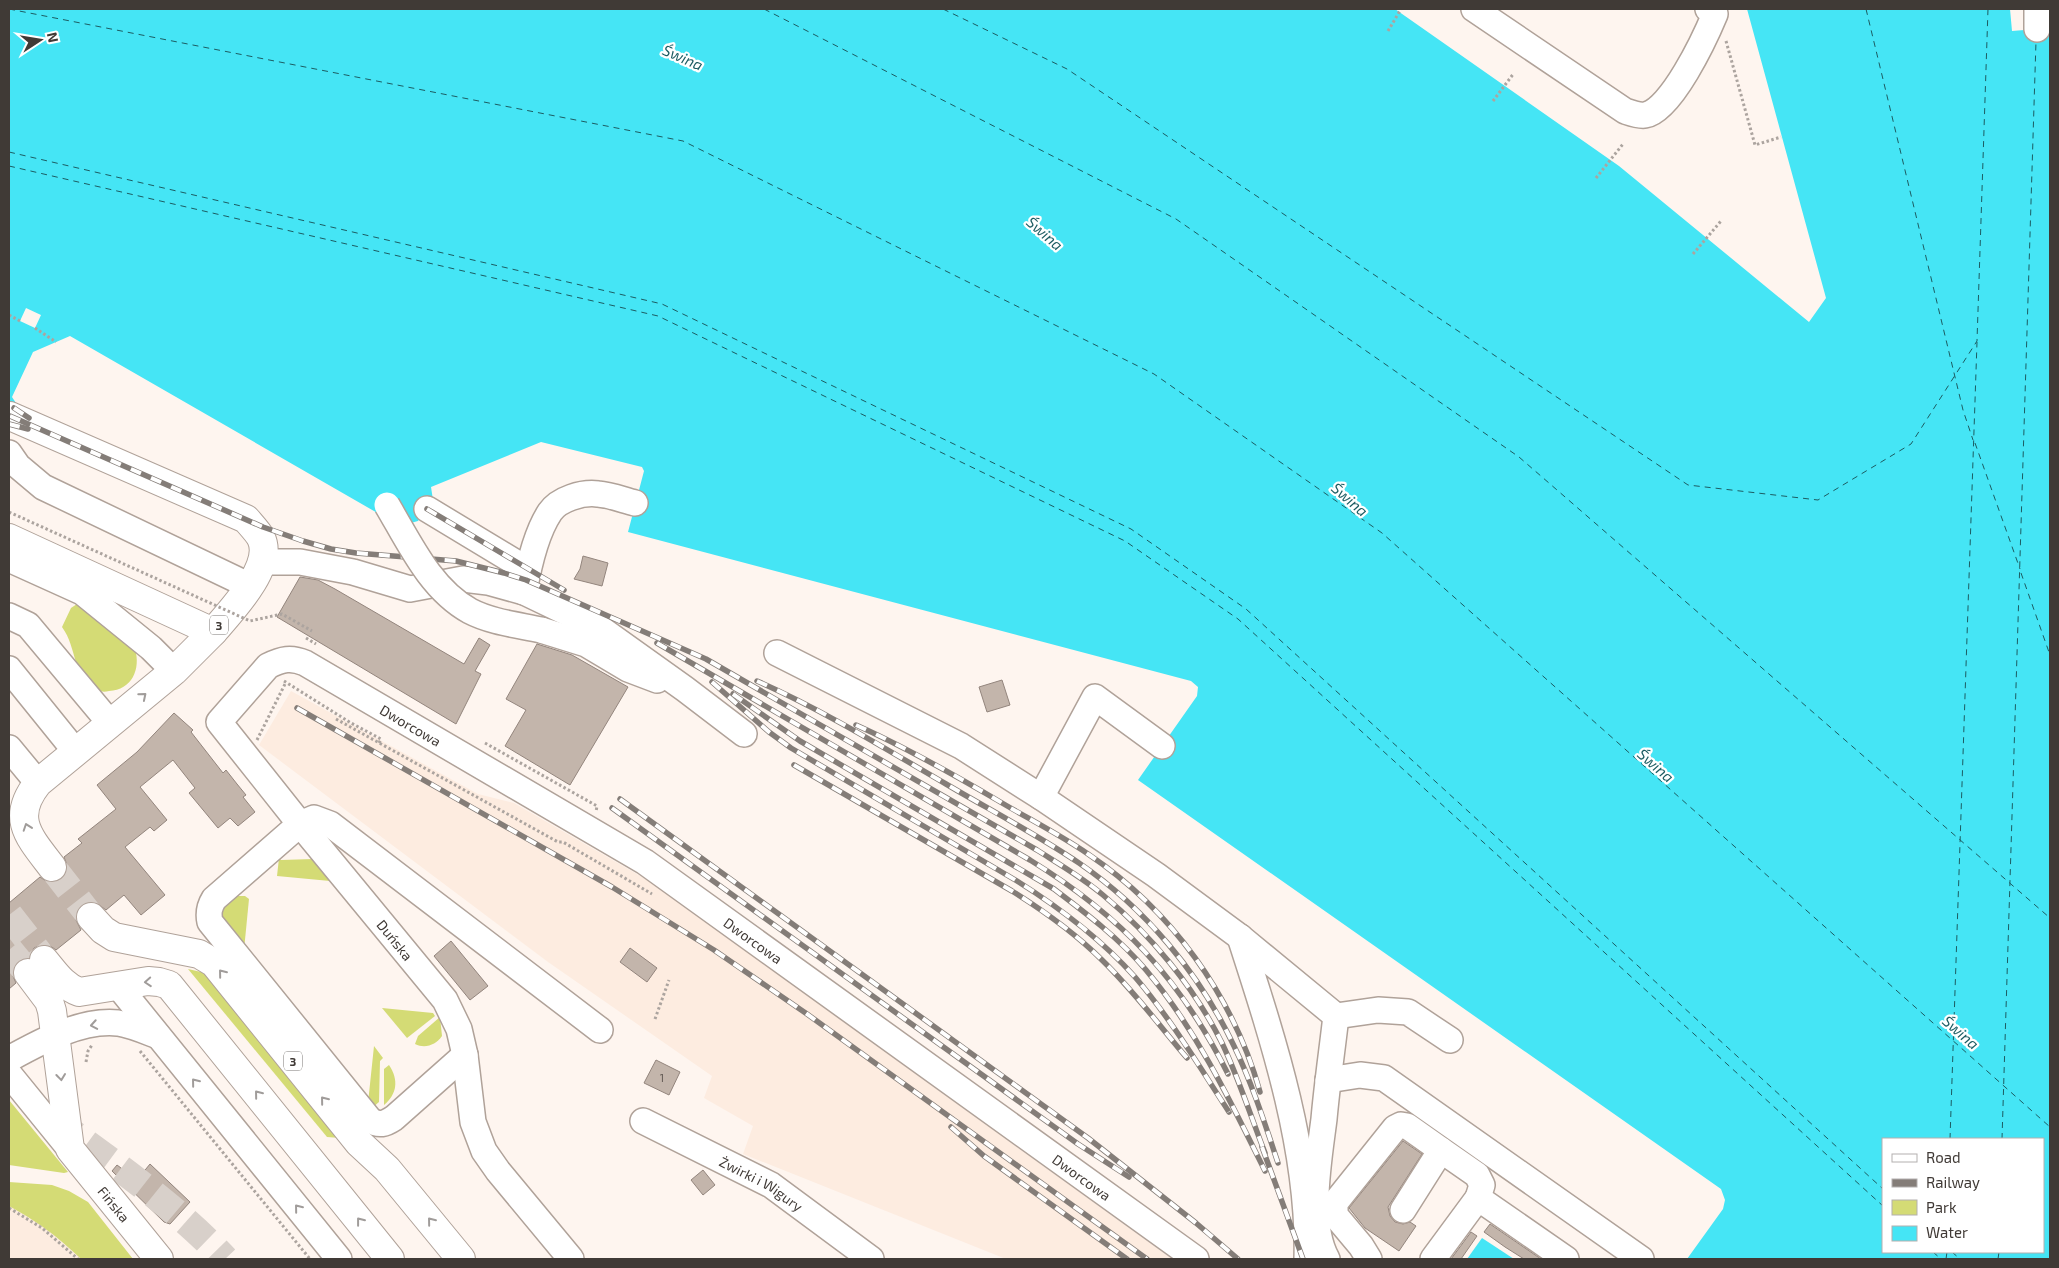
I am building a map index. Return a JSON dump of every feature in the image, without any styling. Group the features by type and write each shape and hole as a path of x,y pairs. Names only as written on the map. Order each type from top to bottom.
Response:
{"highway":[{"path":"10,416 246,519 262,539 263,562"},
{"name":"3","path":"9,538 213,632"},
{"name":"3","path":"52,867 30,836 24,822 24,810 27,799 38,783 174,671 213,632 250,586 263,562"},
{"name":"3","path":"91,916 104,930 114,937 199,954 214,963 359,1143 387,1169 461,1259"},
{"path":"70,1149 54,1022 49,1001 36,967 79,992"},
{"path":"54,1022 64,999 79,992 148,981 168,985 390,1259"},
{"name":"Fińska","path":"70,1149 160,1259"}],"street":[{"path":"1474,9 1625,111 1644,115 1660,108 1671,96 1700,48 1711,11"},
{"path":"9,453 18,466 43,487 250,586"},
{"path":"526,581 540,534 550,511 569,497 597,493 636,503"},
{"path":"387,506 425,570 451,596 470,610 497,620 552,633 586,644 641,675 685,689"},
{"path":"427,509 526,581 601,628 744,734"},
{"path":"9,559 82,592 151,648 174,671"},
{"path":"263,562 309,563 352,572 410,589 463,579 488,582 526,581"},
{"path":"9,601 19,621 110,723"},
{"path":"777,653 961,746 1041,797 1156,875 1240,937 1336,1016 1378,1010 1408,1012 1450,1040"},
{"name":"Dworcowa","path":"285,674 305,663 645,862 1196,1259"},
{"name":"Duńska","path":"285,674 268,666 219,722 445,1000 458,1030 465,1055 473,1122 484,1151 498,1171 571,1259"},
{"path":"9,669 76,752"},
{"path":"1041,797 1095,697 1162,746"},
{"path":"9,748 38,783"},
{"path":"465,1055 394,1118 386,1124 376,1124 366,1116 210,922 208,915 214,899 300,824 314,818 330,824 600,1030"},
{"path":"1240,937 1275,1051 1295,1140 1304,1197 1307,1259"},
{"path":"119,987 148,1042 339,1259"},
{"path":"1327,1259 1322,1251 1317,1229 1318,1168 1336,1016"},
{"path":"9,1059 54,1022 91,1025 117,1023 148,1042"},
{"name":"Fińska","path":"9,1074 70,1149"},
{"path":"1328,1080 1360,1075 1384,1078 1641,1259"},
{"name":"Żwirki i Wigury","path":"642,1121 771,1185 871,1259"},
{"path":"1369,1259 1361,1246 1335,1215 1336,1203 1395,1128 1401,1125 1407,1126 1477,1175 1482,1185 1478,1198 1433,1259"},
{"path":"1403,1210 1441,1150"},
{"path":"1478,1198 1566,1259"}],"path":[{"path":"1388,30 1401,9"},
{"path":"1711,11 1720,20 1756,145 1781,137"},
{"path":"1493,101 1514,73"},
{"path":"1596,178 1623,144"},
{"path":"1693,254 1721,221"},
{"path":"9,315 20,321"},
{"path":"35,328 56,342"},
{"path":"9,512 250,621 282,614 312,631"},
{"path":"253,748 285,674 351,723 381,739 379,743"},
{"path":"336,719 558,842 563,842 654,895"},
{"path":"384,746 387,740"},
{"path":"655,1019 669,980"},
{"path":"86,1062 88,1050 96,1042"},
{"path":"148,1042 310,1259"},
{"path":"9,1208 42,1228 78,1259"}],"shaded area":[{"path":"291,691 478,794 514,803 649,881 1172,1259 1006,1259 743,1154 753,1126 704,1098 712,1076 548,962 259,745"},
{"path":"9,1202 111,1259 9,1259"}],"green space":[{"path":"77,604 135,649 137,664 135,671 129,683 124,687 106,692 100,691 83,676 62,627 71,608"},
{"path":"279,858 281,860 313,859 330,881 277,876"},
{"path":"234,896 245,896 249,899 244,950 221,917 222,906"},
{"path":"188,969 208,976 340,1138 327,1137"},
{"path":"382,1008 433,1013 435,1016 407,1038"},
{"path":"440,1017 442,1036 440,1039 426,1046 415,1044 418,1036"},
{"path":"374,1046 383,1058 380,1061 379,1102 372,1108 368,1103"},
{"path":"389,1065 394,1076 395,1086 392,1096 384,1105 384,1069"},
{"path":"9,1100 68,1172 9,1165"},
{"path":"9,1182 52,1185 69,1191 88,1202 133,1259 81,1259 47,1230 9,1206"}],"water":[{"name":"Świna","path":"9,9 1395,9 1619,166 1809,322 1826,298 1747,9 2010,9 2012,31 2050,28 2050,1259 1687,1259 1723,1209 1725,1200 1721,1189 1138,780 1197,696 1198,687 1191,681 628,532 644,471 642,467 541,442 431,487 433,500 418,521 400,526 70,336 33,352 12,397 16,403 9,420"},
{"path":"1482,1238 1514,1259 1467,1259"}],"pier":[{"path":"26,308 41,315 35,328 20,321"}],"building":[{"path":"583,556 608,563 602,586 574,579 580,569"},
{"path":"300,577 318,580 335,589 464,664 479,638 490,645 475,671 481,674 456,724 277,617"},
{"path":"537,644 572,655 628,687 570,785 505,746 526,710 506,699"},
{"path":"1002,680 1010,705 987,712 979,687"},
{"path":"174,713 193,730 191,732 223,773 226,770 246,795 243,797 255,812 238,826 230,818 218,828 189,793 195,788 173,760 140,787 167,820 154,831 150,827 125,847 165,895 141,915 124,895 106,910 95,902 87,902 81,905 76,912 76,920 81,930 56,950 49,945 41,945 34,948 29,958 18,961 14,966 12,974 16,983 9,989 9,903 40,877 46,881 54,882 62,879 66,873 67,865 64,857 82,843 78,839 116,809 97,785 137,752"},
{"path":"451,941 488,986 470,1000 434,956"},
{"path":"630,948 657,968 647,982 620,962"},
{"path":"656,1060 680,1072 669,1095 644,1083"},
{"path":"1403,1141 1422,1154 1388,1207 1390,1216 1395,1222 1403,1224 1410,1222 1416,1226 1399,1251 1365,1228 1349,1208"},
{"path":"150,1164 190,1202 170,1224 164,1222 112,1171 117,1165 137,1180"},
{"path":"703,1170 715,1185 703,1195 691,1180"},
{"path":"1490,1224 1541,1259 1524,1259 1505,1247 1484,1232"},
{"path":"1471,1232 1477,1236 1461,1259 1451,1259"}],"ferry route":[{"path":"9,9 683,141 1154,374 1382,533 2050,1127"},
{"path":"764,9 1176,219 1519,457 2050,918"},
{"path":"943,9 1067,69 1688,485 1818,500 1911,444 1977,341 1988,9"},
{"path":"1866,9 1963,410 1973,440"},
{"path":"2002,1138 2036,41"},
{"path":"9,152 662,304 1131,529 1246,609 1882,1188"},
{"path":"9,166 658,316 1125,541 1238,619 1882,1205"},
{"path":"1950,1138 1977,342"},
{"path":"1975,443 2020,569"},
{"path":"2021,573 2050,655"},
{"path":"1934,1253 1941,1259"},
{"path":"1946,1259 1947,1253"},
{"path":"1953,1253 1960,1259"},
{"path":"1998,1259 1999,1253"}],"tunnel":[{"path":"52,867 91,917"},
{"path":"9,915 44,960"},
{"path":"9,950 28,973"},
{"path":"53,1119 164,1203 225,1259"}],"railway":[{"path":"14,408 29,418"},
{"path":"10,416 263,527 303,541 331,549 356,553 456,561 526,580 706,659 1037,850 1071,871 1121,911 1138,927 1185,982 1222,1043 1265,1153"},
{"path":"9,424 28,429"},
{"path":"427,509 564,590"},
{"path":"657,643 1063,881 1120,927 1145,952 1190,1008 1228,1074"},
{"path":"757,681 806,704 1030,832 1079,863 1126,900 1168,944 1205,993 1247,1074 1278,1163"},
{"path":"712,682 769,732 791,748 1017,881 1049,902 1094,937 1122,963 1161,1009 1229,1112"},
{"path":"733,694 800,741 1054,889 1114,937 1146,970 1181,1017 1212,1067 1265,1171"},
{"path":"297,708 612,887 714,950 807,1014 1147,1259"},
{"path":"856,725 928,761 1066,840 1118,876 1146,901 1172,928 1216,989 1248,1056 1260,1092"},
{"path":"794,765 1012,891 1059,923 1092,950 1113,971 1187,1058"},
{"path":"620,799 1088,1138 1196,1223 1238,1259"},
{"path":"612,808 1078,1144 1129,1177"},
{"path":"951,1127 984,1156 1127,1259"},
{"path":"1262,1147 1303,1259"}]}
